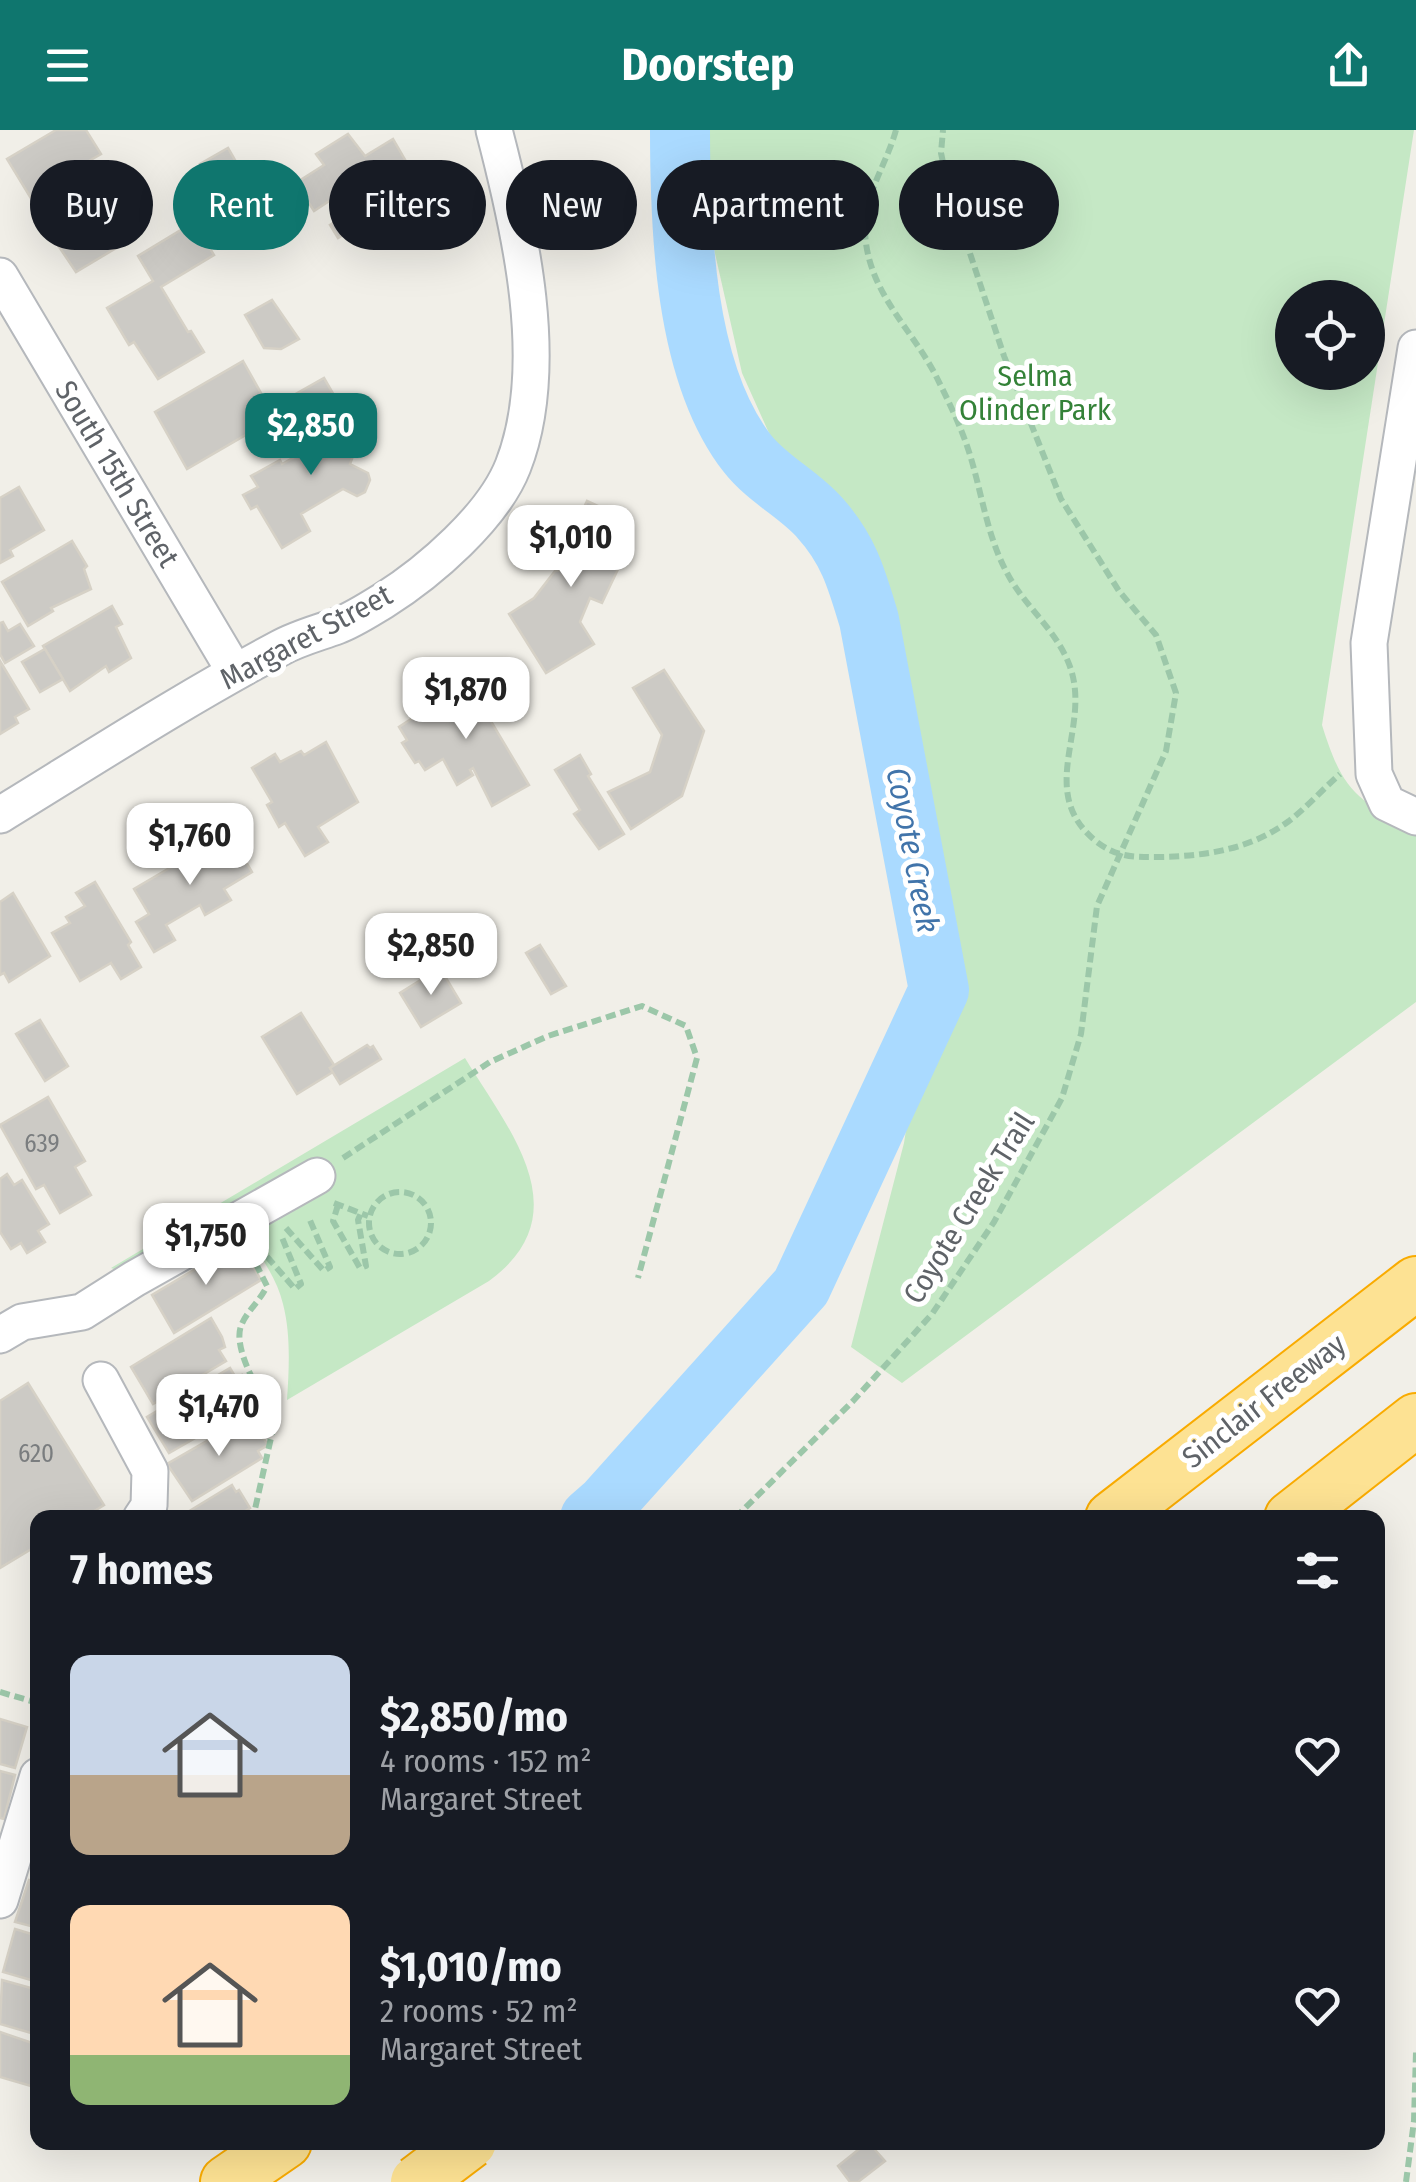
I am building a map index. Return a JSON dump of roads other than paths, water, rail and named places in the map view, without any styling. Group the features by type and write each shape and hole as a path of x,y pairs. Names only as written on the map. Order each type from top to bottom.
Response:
{"highway":[{"name":"Sinclair Freeway","path":"1122,1510 1416,1284"},
{"path":"1300,1510 1416,1420"},
{"path":"227,2182 273,2150"},
{"path":"417,2182 459,2150"}],"street":[{"name":"Margaret Street","path":"0,814 235,672 286,644 342,624 387,598 440,558 480,518 512,468 527,413 530,362 524,269 494,130"},
{"name":"South 15th Street","path":"0,276 235,672"},
{"path":"1416,348 1369,642 1374,774 1387,803 1416,818"},
{"path":"0,1335 22,1322 82,1312 240,1236 317,1176"},
{"path":"101,1380 150,1471 146,1510"},
{"path":"0,1900 30,1802"}],"waterway":[{"name":"Coyote Creek","path":"599,1510 801,1287 939,990 869,620 856,579 838,542 820,518 747,453 726,420 710,382 690,298 680,130"}],"park label":[{"name":"Selma Olinder Park","path":"1035,393"}]}
